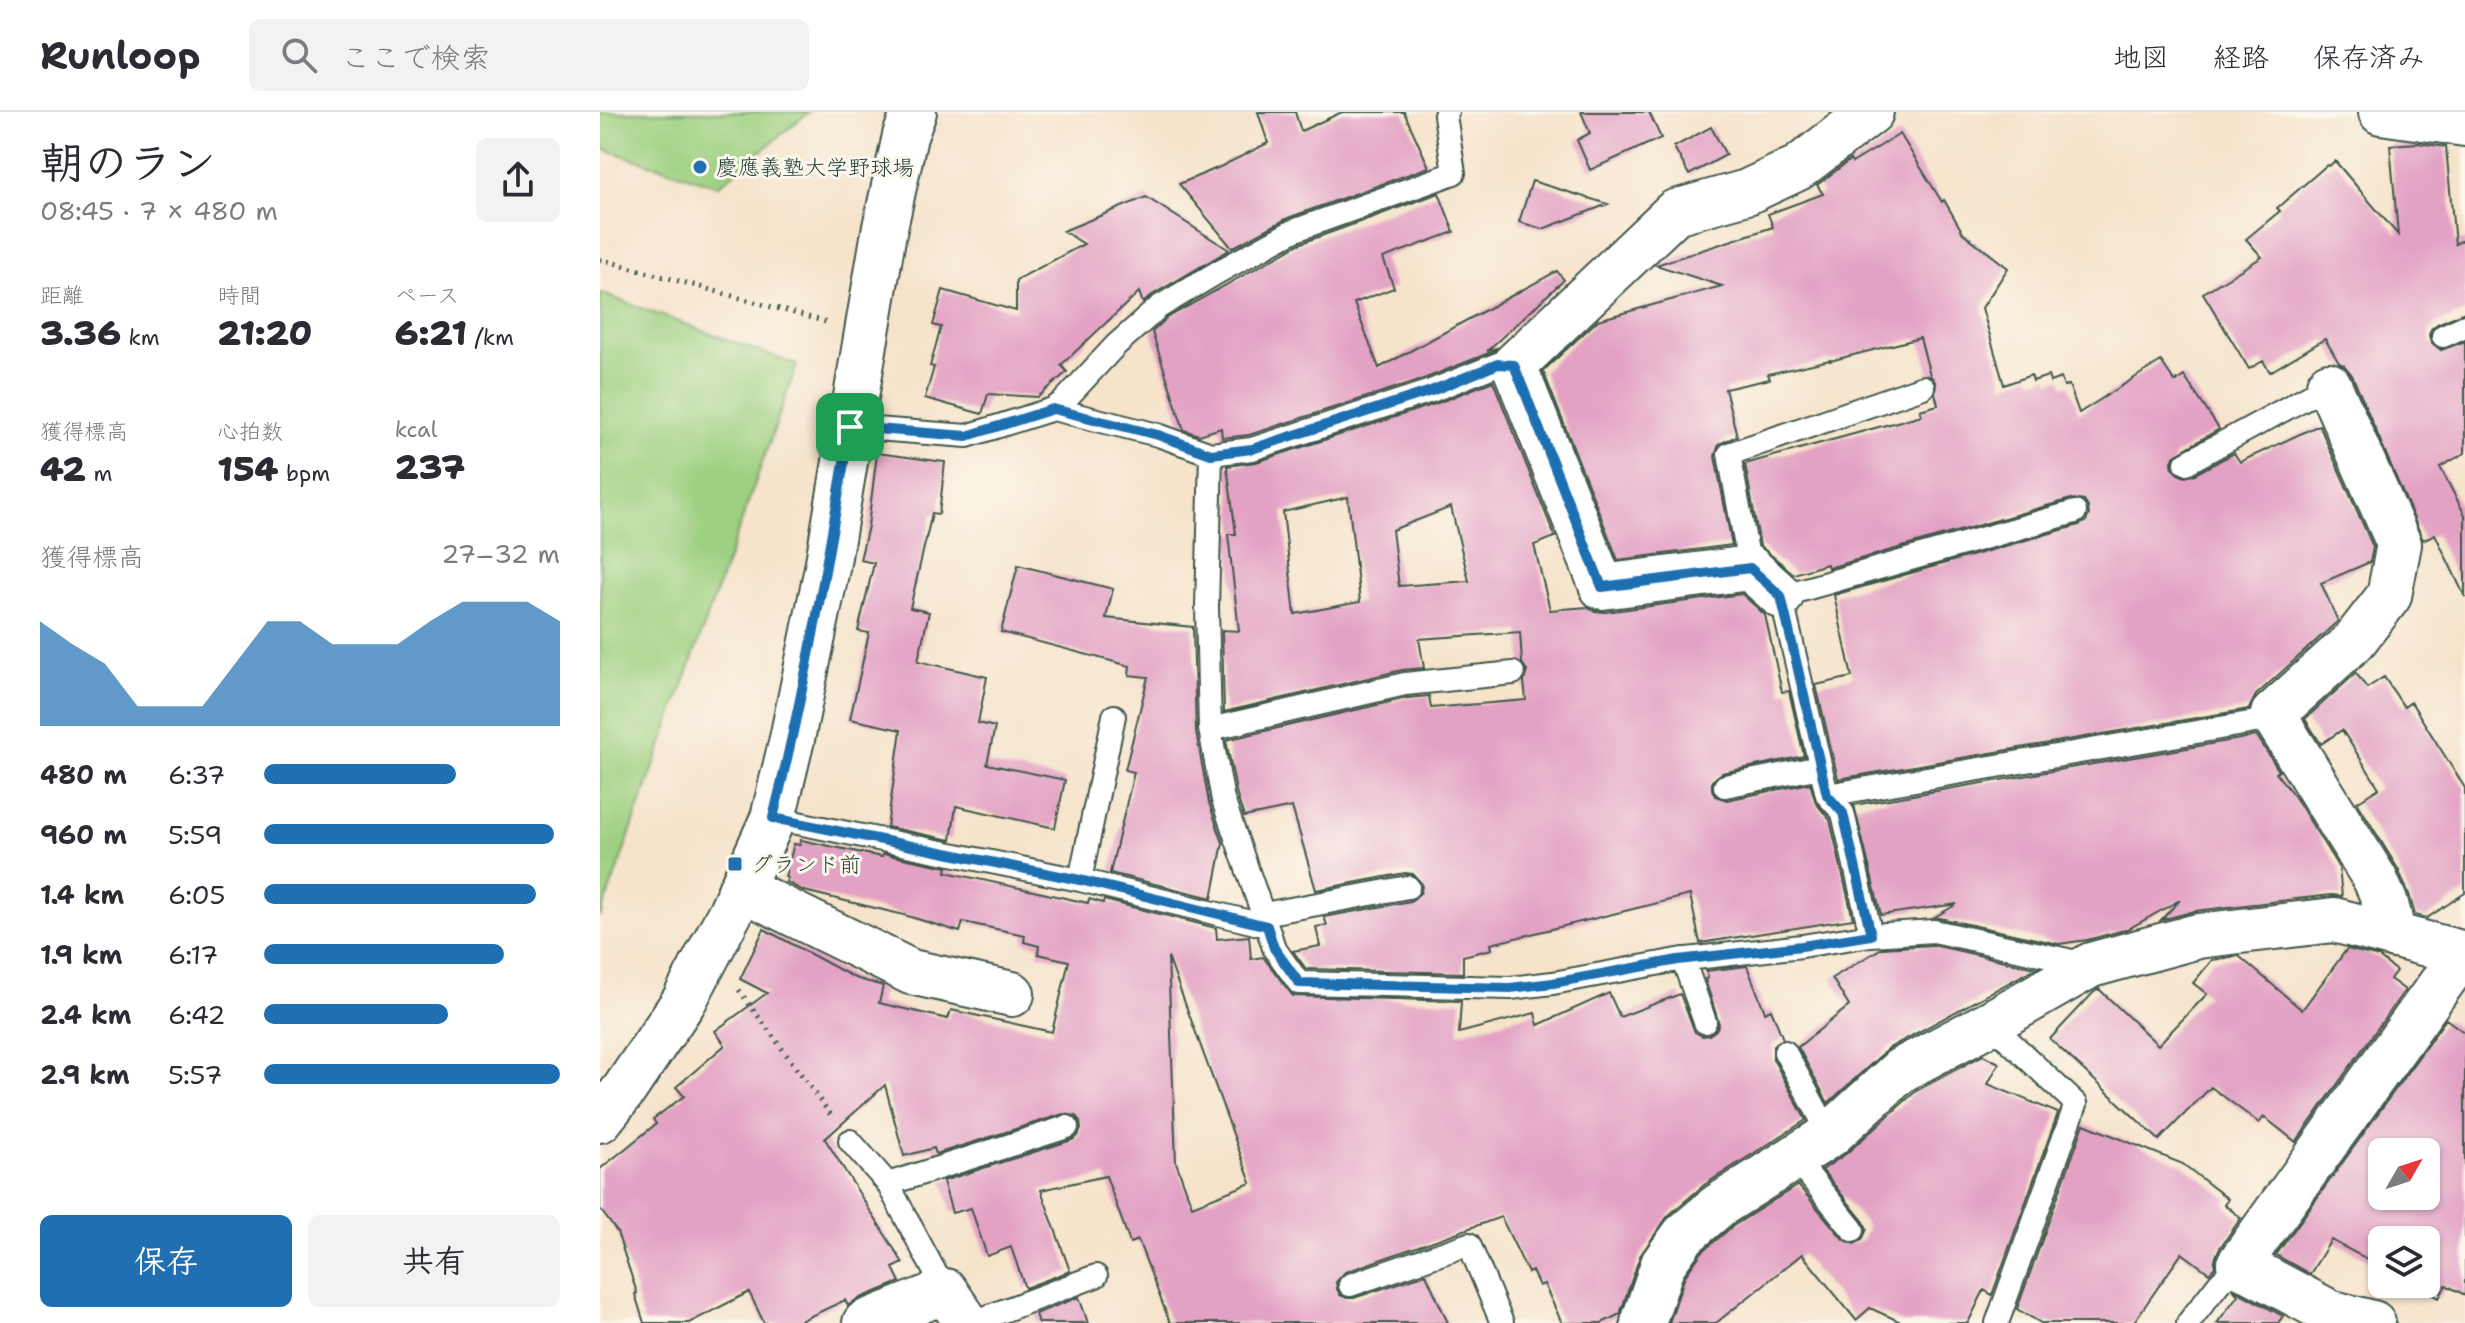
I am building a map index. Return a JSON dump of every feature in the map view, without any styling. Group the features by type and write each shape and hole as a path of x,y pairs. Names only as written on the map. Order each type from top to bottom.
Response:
{"street":[{"path":"600,1120 684,1001 773,818 827,568 884,232 905,136 914,112"},
{"path":"1766,582 1602,587 1514,365 1675,212 1747,192 1798,168 1871,112"},
{"path":"2381,112 2465,124"},
{"path":"2329,385 2399,544 2389,596 2354,641 2273,714 2375,879 2386,904 2394,936"},
{"path":"741,888 911,972 1012,994"},
{"path":"1643,1323 1663,1264 1684,1235 1718,1206 1813,1146 1901,1070 2091,965 2198,936 2334,920 2464,954 2239,1264 2329,1312 2373,1323"},
{"path":"865,1323 961,1312"}],"lane":[{"path":"850,427 967,436 1053,409 1116,345 1159,307 1218,272 1293,231 1454,173 1447,112"},
{"path":"2443,336 2465,326"},
{"path":"1053,409 1158,435 1211,454 1252,449 1431,391 1498,364 1514,365"},
{"path":"2186,463 2329,385"},
{"path":"1871,935 1843,813 1827,795 1729,454 1923,387"},
{"path":"1211,454 1207,594 1210,729 1223,800 1274,948 1299,983 1510,988 1683,959 1871,935 1934,931 2091,965"},
{"path":"1766,582 2075,512"},
{"path":"1210,729 1405,684 1513,673"},
{"path":"1827,795 2255,722 2273,714"},
{"path":"1080,880 1114,716"},
{"path":"1725,786 1820,767"},
{"path":"773,818 1265,920 1408,887"},
{"path":"1683,959 1705,1022"},
{"path":"1990,1023 2076,1104 1997,1323"},
{"path":"1785,1052 1813,1146 1853,1230"},
{"path":"888,1184 1067,1127"},
{"path":"850,1141 888,1184 961,1312 1096,1276"},
{"path":"1350,1285 1469,1244 1502,1323"},
{"path":"2188,1323 2219,1283 2239,1264"}],"path":[{"path":"600,259 840,326 865,336"},
{"path":"710,951 850,1141"}],"green space":[{"name":"慶應義塾大学野球場","path":"600,112 809,112 718,186 600,148"},
{"path":"600,293 797,365 600,918"}],"building":[{"path":"1258,112 1295,112 1301,131 1342,112 1404,112 1429,167 1288,218 1232,248 1179,184 1268,143"},
{"path":"1581,112 1649,112 1661,138 1590,170 1577,140 1590,133"},
{"path":"1711,127 1726,155 1689,175 1674,147"},
{"path":"1900,134 1963,233 2008,268 1982,308 2004,385 2031,375 2033,381 2048,376 2050,382 2061,378 2064,386 2069,385 2079,413 2161,361 2175,382 2184,376 2219,429 2175,455 2173,469 2185,477 2234,453 2240,462 2319,425 2373,547 2370,562 2321,583 2338,621 2256,695 2249,709 1838,779 1816,685 1852,677 1834,595 2079,525 2089,515 2084,501 2071,499 1828,568 1827,564 1794,574 1760,546 1745,464 1922,415 1920,410 1938,405 1936,383 1930,375 1920,338 1768,374 1770,379 1725,389 1737,436 1719,444 1715,456 1732,545 1618,560 1543,371 1598,320 1722,286 1656,265 1773,227 1768,214 1823,194 1817,185 1850,160 1852,163"},
{"path":"2418,143 2446,147 2455,244 2465,239 2465,312 2437,324 2429,335 2431,342 2441,350 2465,341 2465,453 2440,467 2465,515 2465,597 2435,534 2423,540 2352,375 2339,363 2325,339 2270,372 2263,361 2249,369 2203,293 2262,257 2246,239 2280,211 2277,208 2335,161 2398,235 2390,145"},
{"path":"1532,181 1608,204 1543,229 1519,222"},
{"path":"1439,193 1454,232 1383,258 1394,288 1354,303 1379,368 1557,271 1564,280 1487,351 1496,348 1494,351 1426,378 1249,435 1222,438 1221,428 1199,435 1184,430 1152,332 1167,318 1299,244"},
{"path":"1146,197 1229,250 1143,303 1139,292 1061,365 1067,372 1038,397 988,394 982,414 925,398 941,327 933,325 943,290 1016,311 1016,280 1084,244 1063,231"},
{"path":"1493,381 1555,537 1534,545 1550,610 1588,607 1605,612 1742,594 1765,615 1782,692 1789,691 1804,756 1722,773 1712,781 1712,789 1715,796 1727,800 1810,783 1816,803 1830,820 1853,919 1700,943 1690,895 1491,944 1492,949 1463,956 1463,973 1306,969 1293,951 1320,946 1316,927 1327,925 1324,917 1411,901 1421,892 1422,884 1413,874 1405,873 1316,890 1292,807 1244,817 1226,740 1407,698 1429,696 1431,708 1526,700 1524,681 1527,671 1522,663 1520,632 1419,639 1424,668 1402,670 1224,712 1222,630 1239,631 1228,534 1236,534 1227,466 1256,462 1435,404","holes":["1348,497 1360,602 1295,614 1283,512","1451,507 1469,581 1399,586 1392,530"]},
{"path":"877,453 945,462 939,514 932,513 910,608 929,612 918,661 987,677 978,723 995,727 987,764 1065,780 1055,828 956,806 951,840 887,827 901,730 850,719 869,633 858,631 874,563 860,560 868,526"},
{"path":"1018,565 1113,589 1106,618 1193,627 1196,732 1209,803 1223,843 1212,898 1110,873 1134,772 1125,770 1148,677 1129,675 1130,666 1001,632"},
{"path":"2356,673 2367,688 2384,677 2404,707 2411,702 2465,788 2465,893 2427,918 2415,915 2398,869 2357,802 2379,788 2342,730 2321,744 2305,719"},
{"path":"2257,736 2279,771 2276,773 2295,797 2339,868 2342,896 2195,911 2161,920 2180,900 2128,929 2059,944 1935,917 1957,904 1881,915 1854,805"},
{"path":"801,840 882,857 883,854 947,867 946,872 1088,903 1089,899 1103,903 1104,900 1216,928 1217,939 1249,936 1251,959 1263,957 1293,996 1461,1001 1459,1033 1535,1013 1538,1025 1609,993 1620,1017 1680,994 1695,1032 1702,1036 1709,1035 1719,1024 1705,979 1708,978 1706,971 1747,966 1765,1012 1771,1009 1783,1039 1773,1045 1773,1059 1806,1120 1704,1185 1668,1216 1640,1256 1620,1314 1602,1323 1562,1323 1544,1284 1539,1286 1532,1271 1528,1273 1501,1217 1345,1272 1336,1282 1340,1295 1354,1298 1426,1274 1448,1323 1170,1323 1138,1240 1130,1243 1106,1176 1041,1190 1070,1271 1025,1288 1011,1247 987,1256 971,1208 952,1213 943,1181 1072,1140 1081,1129 1076,1116 1063,1114 936,1154 934,1148 904,1156 885,1085 825,1139 903,1263 893,1268 900,1282 848,1306 845,1300 796,1323 764,1323 749,1292 689,1323 644,1323 617,1232 600,1209 600,1169 656,1124 653,1119 684,1096 676,1087 725,1045 715,1031 767,993 740,979 764,929 855,978 883,986 879,1003 948,1019 951,1010 1052,1032 1069,961 1038,954 1039,946 1024,942 1025,935 963,922 960,932 804,891 786,882 788,878 785,877 794,844 800,845","holes":["1168,957 1251,1183 1192,1206 1176,1162"]},
{"path":"1933,945 2036,968 1889,1048 1828,1103 1798,1047 1849,1006 1832,978 1882,948"},
{"path":"2347,949 2379,957 2396,971 2390,979 2405,990 2296,1142 2264,1117 2259,1123 2211,1087 2159,1140 2050,1039 2099,989 2158,1045 2207,994 2193,983 2212,960 2239,956 2302,1010"},
{"path":"2446,1019 2465,1033 2465,1295 2446,1285 2440,1296 2440,1226 2368,1226 2368,1260 2331,1240 2310,1274 2276,1255"},
{"path":"1983,1055 1999,1063 1988,1084 2058,1113 1992,1295 1984,1290 1968,1323 1903,1323 1870,1308 1856,1320 1802,1254 1716,1323 1669,1323 1685,1276 1702,1252 1733,1226 1798,1185 1843,1239 1854,1244 1862,1240 1867,1229 1864,1222 1822,1170 1847,1153 1916,1091"},
{"path":"2084,1124 2183,1164 2228,1199 2224,1204 2241,1218 2219,1249 2215,1267 2209,1273 2182,1253 2133,1323 2041,1323 2017,1309"},
{"path":"2233,1289 2283,1316 2278,1323 2217,1323 2238,1295"},
{"path":"1079,1297 1088,1323 1038,1323 1035,1314"}],"place":[{"name":"慶應義塾大学野球場","path":"700,167"},
{"name":"グランド前","path":"735,864"}],"route":[{"path":"1498,364 1514,365 1602,587 1750,568 1781,596 1827,795 1843,813 1871,935 1678,960 1510,988 1299,983 1274,948 1267,926 1080,880 773,818 827,568 850,427 967,436 1053,409 1158,435 1211,454 1252,449 1431,391 1498,364"}]}
